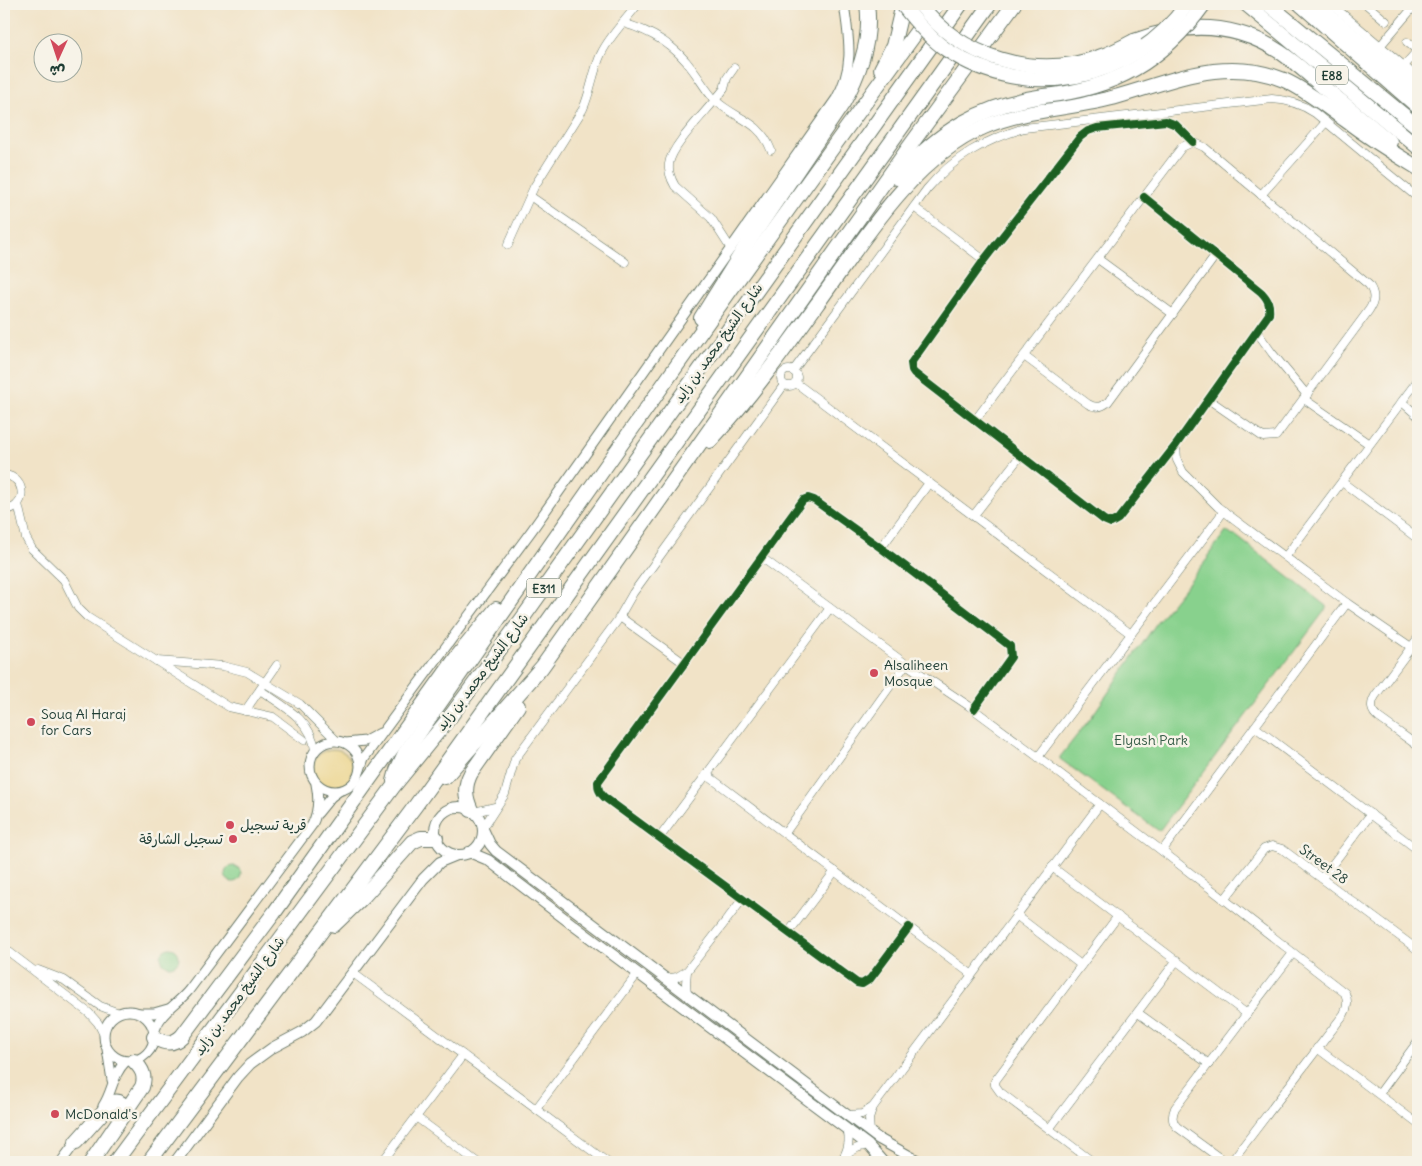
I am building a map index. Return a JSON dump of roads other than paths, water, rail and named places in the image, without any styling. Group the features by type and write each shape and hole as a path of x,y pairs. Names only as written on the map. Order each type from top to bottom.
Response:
{"highway":[{"path":"670,375 705,312 747,244 853,86 865,48 868,28 867,4"},
{"path":"834,144 849,116 886,59 897,33 902,4"},
{"path":"902,4 928,34 946,49 967,61 1008,76 1046,79 1084,75 1120,61 1153,41 1167,28 1187,4"},
{"path":"920,4 934,20 959,40 988,56 1020,65 1060,66 1079,63 1098,58 1134,41 1171,30 1199,28 1228,31 1264,43 1296,64 1418,167"},
{"path":"393,787 396,770 405,753 834,144 937,4"},
{"name":"شارع الشيخ محمد بن زايد","path":"115,1162 393,787 450,717 522,619 961,4"},
{"name":"شارع الشيخ محمد بن زايد","path":"149,1162 416,805 990,4"},
{"path":"473,811 467,803 466,787 470,772 516,710 542,667 722,411 858,222 912,143 1014,4"},
{"path":"858,222 922,152 939,137 978,114 1022,99 1068,94 1091,88 1135,70 1174,41 1204,4"},
{"name":"E88","path":"1246,4 1418,147"},
{"name":"E88","path":"1268,4 1418,128"},
{"path":"1300,4 1418,107"},
{"path":"1315,4 1418,91"},
{"path":"686,464 720,431 769,372 852,256 908,185 924,167 943,151 985,126 1032,112 1113,98 1192,73 1215,69 1238,70 1259,73 1283,80 1303,90 1370,138 1418,167"},
{"path":"154,1035 167,1043 175,1042 182,1036 274,913 456,658 483,624 528,576"},
{"path":"416,805 466,754 542,667"},
{"path":"319,936 350,911 412,842 421,838 437,840"},
{"path":"91,1162 144,1082 143,1072 130,1061"},
{"path":"76,1142 111,1103 115,1101 123,1104 124,1113"}],"main road":[{"path":"175,1162 244,1071 264,1053 302,1032 320,1017 425,876 436,858 436,824 444,812 457,807 473,811 480,819 488,840 496,851 887,1145 920,1162"},
{"path":"425,876 442,860 474,849 481,840 483,828"},
{"path":"437,840 443,849 449,853 457,854"},
{"path":"469,852 488,860 868,1145 884,1162"},
{"path":"556,912 557,908 560,907 582,916"}],"street":[{"path":"508,245 542,173 583,109 589,96 601,54 608,42 638,4"},
{"path":"61,1162 108,1099 117,1072 130,1061 146,1055 153,1043 158,1020 189,990 312,825 317,813 339,791 353,784 358,777 364,758 382,732 532,530 731,249 842,88 849,64 850,52 844,4"},
{"path":"1331,4 1418,78"},
{"path":"1366,4 1386,21"},
{"path":"1381,45 1416,4"},
{"path":"623,22 651,33 674,48 692,68 715,100 760,130 771,150"},
{"path":"1404,66 1418,51 1407,42"},
{"path":"731,249 711,218 675,186 669,172 669,164 674,150 724,90 727,78 734,68"},
{"path":"794,371 914,207 942,172 958,158 977,146 991,139 1024,128 1281,99 1299,104 1315,113 1418,198"},
{"path":"1144,197 1267,298 1270,306 1269,314 1257,332 1208,400 1176,445 1118,520 1112,523 1104,520 976,419 914,373 910,366 913,359 984,260 1077,140 1088,131 1098,128 1166,121 1176,125 1193,142 1204,147 1369,285 1372,291 1373,304 1276,436 1270,438 1263,437 1208,400"},
{"path":"1261,195 1326,122"},
{"path":"976,419 1182,147 1193,142"},
{"path":"530,196 625,262"},
{"path":"914,207 984,260"},
{"path":"1024,356 1093,406 1104,406 1216,255"},
{"path":"1098,259 1173,314"},
{"path":"1257,332 1306,397 1369,444"},
{"path":"794,371 787,370 782,373 780,379 784,385 791,386 796,383"},
{"path":"794,371 797,376 796,383"},
{"path":"1286,556 1418,380"},
{"path":"796,383 1131,634"},
{"path":"483,828 505,794 515,759 620,617 633,593 784,385"},
{"path":"1402,402 1418,416"},
{"path":"1176,445 1177,460 1183,472 1224,511 1347,603 1411,647"},
{"path":"974,515 1021,454"},
{"path":"4,475 13,477 21,486 22,494 18,504 12,509 4,510"},
{"path":"1342,482 1418,539"},
{"path":"881,548 930,483"},
{"path":"909,927 870,979 862,984 853,981 604,797 598,788 598,782 803,500 808,498 814,500 881,548 1010,646 1012,657 974,709"},
{"path":"18,504 29,544 36,554 64,580 82,613 229,707 273,718 304,740"},
{"path":"1038,757 1224,511"},
{"path":"762,557 906,664 974,709 1162,851 1345,993 1348,1000 1344,1014 1231,1162"},
{"path":"1162,851 1347,603"},
{"path":"660,837 830,608"},
{"path":"620,617 684,663"},
{"path":"1418,638 1372,702 1374,714 1418,746"},
{"path":"156,660 231,667 247,672 292,698 308,710 341,742 352,747 360,762 360,770"},
{"path":"785,833 906,664"},
{"path":"245,712 277,665"},
{"path":"260,690 303,722 313,738 315,750"},
{"path":"1255,727 1418,850"},
{"path":"317,813 318,793 309,767 310,758 315,750 329,742 365,741 382,732"},
{"path":"707,775 971,974"},
{"path":"316,784 323,789 339,791"},
{"path":"870,1132 869,1119 873,1107 1100,804"},
{"path":"473,811 496,806"},
{"path":"1322,878 1371,814"},
{"name":"Street 28","path":"1224,900 1268,847 1272,846 1282,849 1418,950"},
{"path":"1052,867 1247,1014"},
{"path":"788,933 834,871"},
{"path":"665,979 677,977 687,972 742,900"},
{"path":"1016,915 1081,965"},
{"path":"1093,1162 1000,1092 995,1086 995,1081 1118,916"},
{"path":"4,948 89,1013 98,1023 104,1035 111,1066 112,1086"},
{"path":"1225,1162 1177,1127 1172,1118 1175,1108 1293,953"},
{"path":"1050,1129 1177,960"},
{"path":"21,961 43,973 64,980 100,1006 119,1013 132,1011 138,1013 149,1021 154,1035"},
{"path":"687,972 687,996"},
{"path":"353,973 607,1162"},
{"path":"536,1109 638,973"},
{"path":"138,1013 168,1009"},
{"path":"104,1035 108,1022 119,1013"},
{"path":"1138,1013 1209,1064"},
{"path":"1379,1094 1418,1041"},
{"path":"106,1047 115,1057 130,1061"},
{"path":"1317,1048 1418,1124"},
{"path":"382,1162 463,1055"},
{"path":"848,1115 862,1114 873,1107"},
{"path":"416,1117 477,1162"},
{"path":"847,1129 849,1144 847,1154"},
{"path":"840,1162 847,1154 857,1148 868,1145"}],"place":[{"name":"Alsaliheen Mosque","path":"874,673"},
{"name":"Souq Al Haraj for Cars","path":"31,722"},
{"name":"قرية تسجيل","path":"230,825"},
{"name":"تسجيل الشارقة","path":"233,839"},
{"name":"McDonald's","path":"55,1114"}],"park label":[{"name":"Elyash Park","path":"1151,740"}]}
